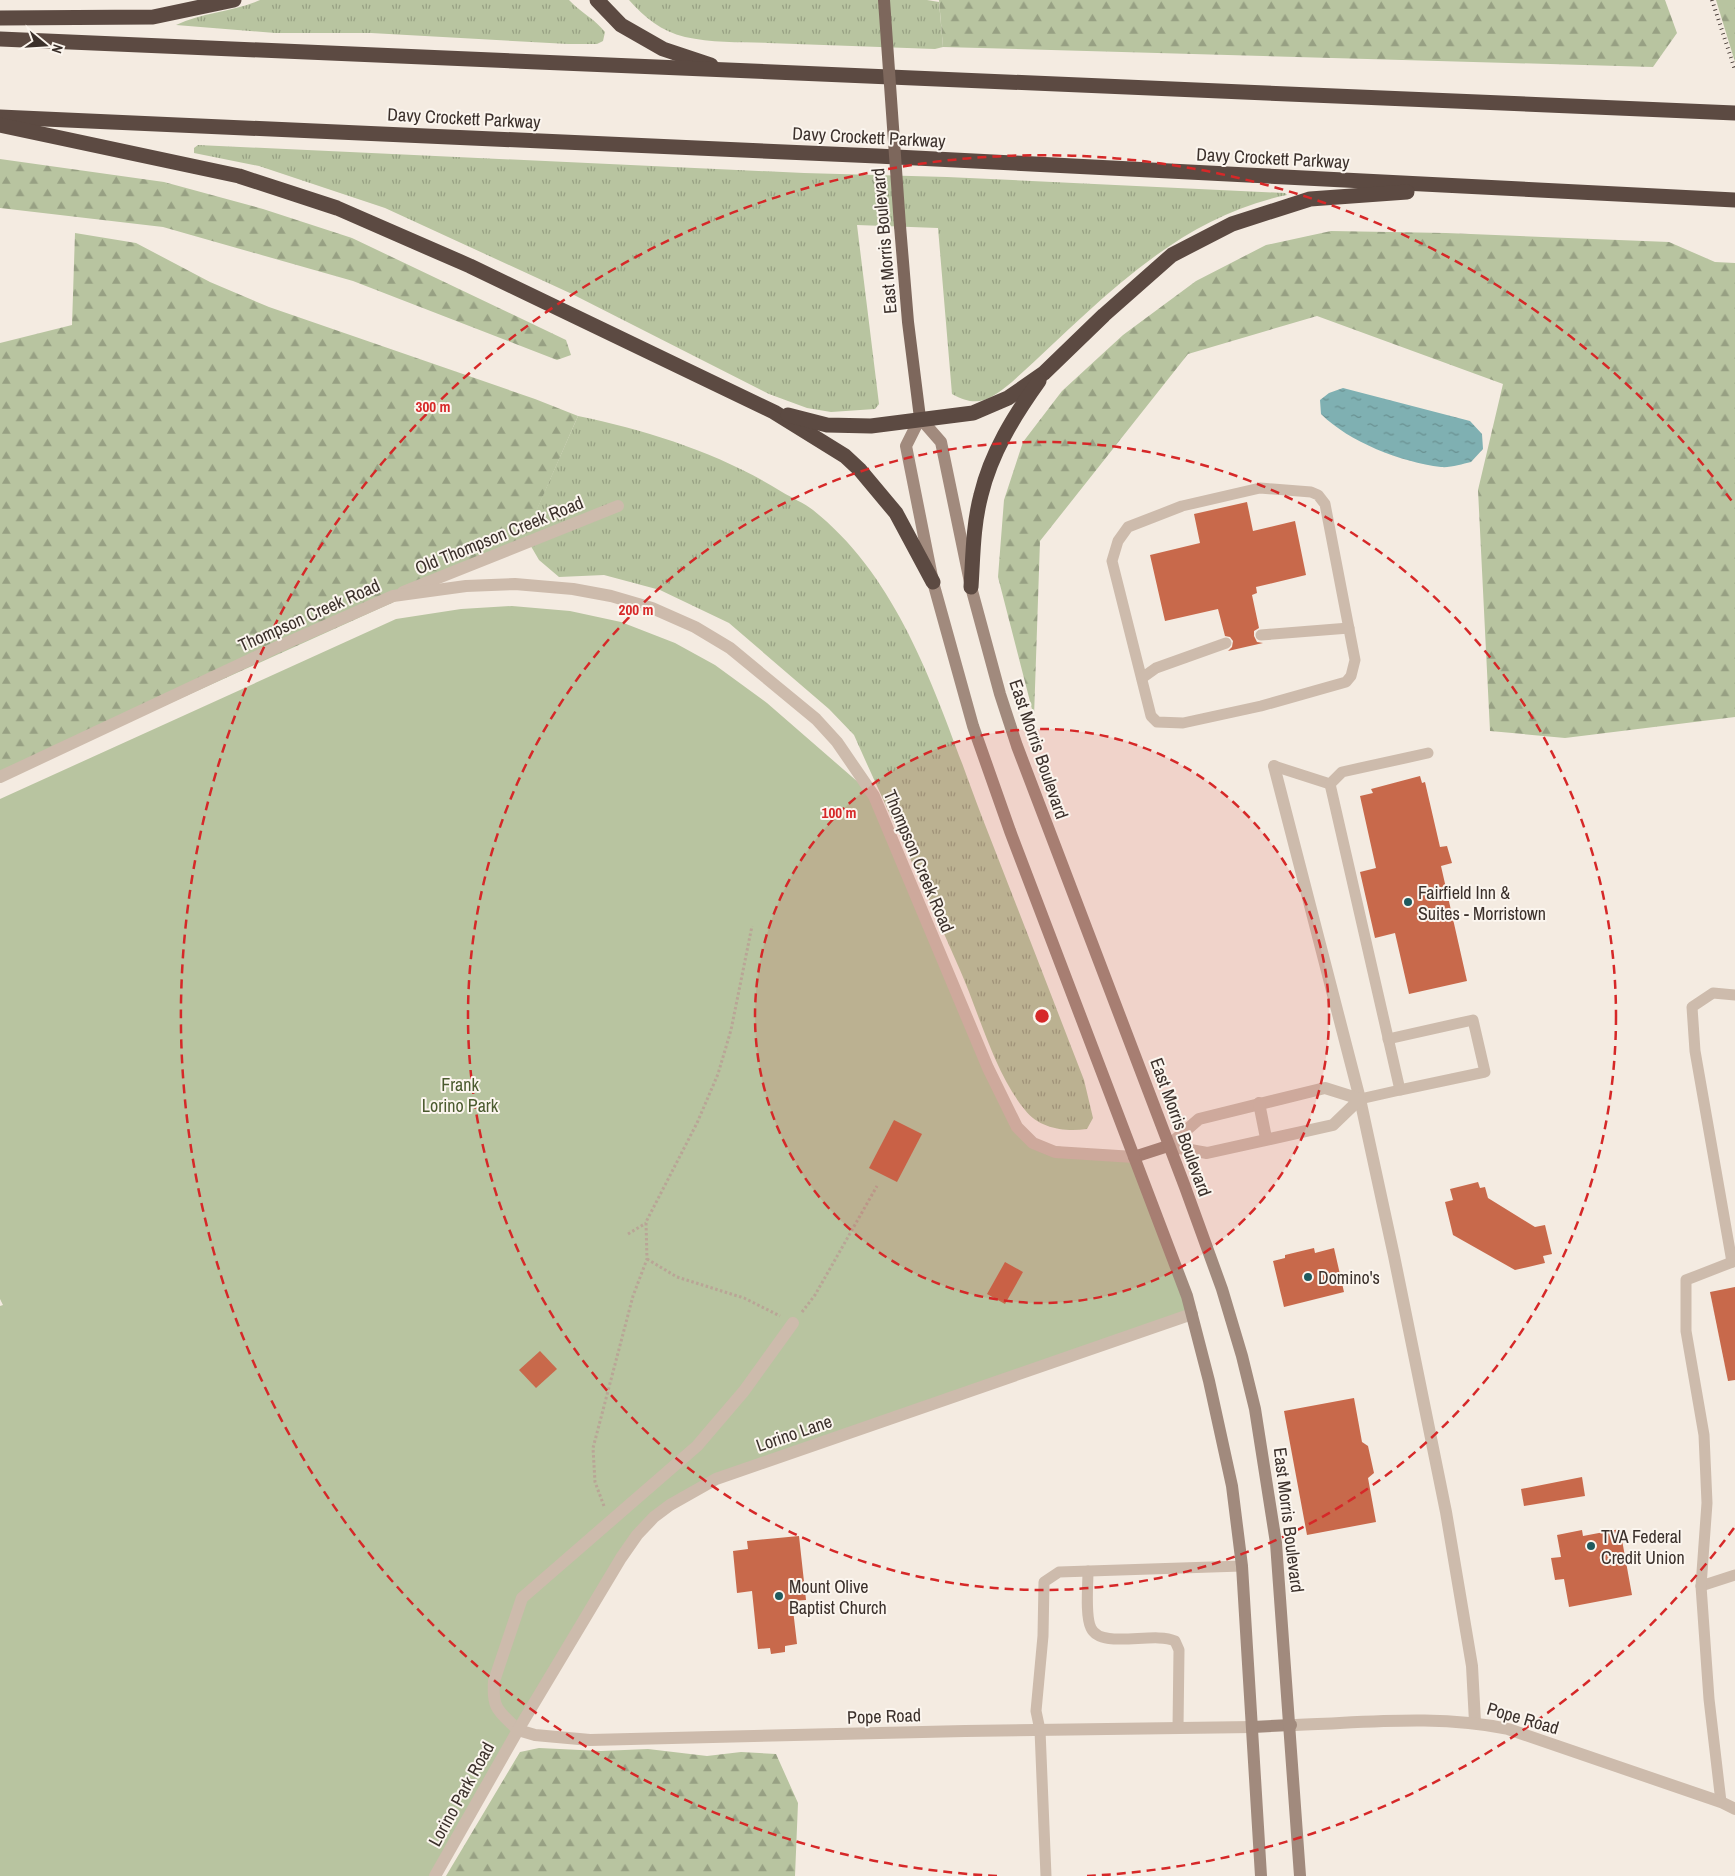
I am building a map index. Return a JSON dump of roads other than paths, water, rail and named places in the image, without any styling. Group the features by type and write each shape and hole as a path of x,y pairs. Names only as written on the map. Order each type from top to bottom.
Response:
{"highway":[{"path":"0,18 153,17 234,0"},
{"path":"597,0 621,25 663,49 729,71"},
{"path":"0,39 1735,113"},
{"name":"Davy Crockett Parkway","path":"0,117 808,153 1735,200"},
{"path":"0,125 239,176 338,208 470,266 774,412 845,456 860,470 896,513 933,582"},
{"path":"774,412 827,425 871,426 920,418 973,413 1008,398 1044,373 1104,314 1172,255 1232,224 1310,199 1468,187"},
{"path":"972,587 974,537 981,494 994,454 1018,411 1044,373"}],"main road":[{"name":"East Morris Boulevard","path":"884,0 908,322 920,418 941,442 972,587 992,666 1016,746 1115,1000 1222,1289 1242,1356 1255,1409 1276,1543 1291,1725 1300,1876"},
{"path":"920,418 906,446 933,582 973,726 1175,1263 1192,1314 1232,1486 1242,1566 1262,1876"},
{"path":"1134,1157 1168,1146"},
{"path":"1253,1727 1291,1725"}],"street":[{"name":"Old Thompson Creek Road","path":"393,596 618,506"},
{"name":"Thompson Creek Road","path":"0,777 393,596 476,586 515,584 573,589 611,596 652,608 695,627 730,648 816,719 837,742 874,796 988,1068 1017,1127 1033,1143 1055,1152 1134,1157"},
{"path":"1274,766 1360,1099 1446,1512 1472,1666 1475,1722"},
{"path":"1168,1146 1199,1118 1259,1103 1326,1088 1360,1099"},
{"path":"1168,1146 1207,1153 1266,1138 1333,1125 1360,1099"},
{"path":"1259,1103 1266,1138"},
{"name":"Lorino Lane","path":"518,1730 632,1543 654,1517 686,1494 716,1479 1192,1314"},
{"path":"518,1730 495,1707 493,1696 494,1682 517,1607 522,1598 544,1576 697,1446 744,1390 793,1322"},
{"name":"Pope Road","path":"1291,1725 1446,1720 1475,1722 1508,1728 1721,1802 1735,1809"},
{"name":"Pope Road","path":"518,1730 535,1735 590,1740 1253,1727"},
{"name":"Lorino Park Road","path":"435,1876 518,1730"}],"lane":[{"path":"1260,488 1300,490 1318,494 1325,504 1355,660 1351,676 1346,682 1261,706 1183,724 1156,722 1152,716 1142,678 1112,562 1118,541 1128,527 1182,506 1260,488"},
{"path":"1261,635 1349,628"},
{"path":"1142,678 1156,668 1226,643"},
{"path":"1330,784 1342,772 1428,753"},
{"path":"1274,766 1330,784"},
{"path":"1330,784 1400,1090"},
{"path":"1721,1802 1709,1699 1701,1586 1707,1503 1704,1435 1686,1331 1686,1280 1734,1261 1696,1051 1692,1007 1714,993 1735,994"},
{"path":"1360,1099 1484,1072 1473,1020 1388,1039"},
{"path":"1046,1876 1040,1730 1036,1711 1043,1636 1044,1582 1059,1572 1242,1566"},
{"path":"1088,1570 1089,1617 1091,1629 1098,1636 1108,1639 1166,1637 1175,1641 1179,1650 1178,1728"},
{"path":"1701,1586 1735,1574"}],"water":[{"path":"1343,388 1470,421 1482,434 1483,449 1471,462 1445,467 1409,461 1376,449 1346,433 1321,414 1320,400 1329,393"}],"railway":[{"path":"1712,0 1735,70"}],"place":[{"name":"Fairfield Inn & Suites - Morristown","path":"1408,902"},
{"name":"Domino's","path":"1308,1277"},
{"name":"TVA Federal Credit Union","path":"1591,1546"},
{"name":"Mount Olive Baptist Church","path":"779,1596"}],"park label":[{"name":"Frank Lorino Park","path":"460,1094"}]}
